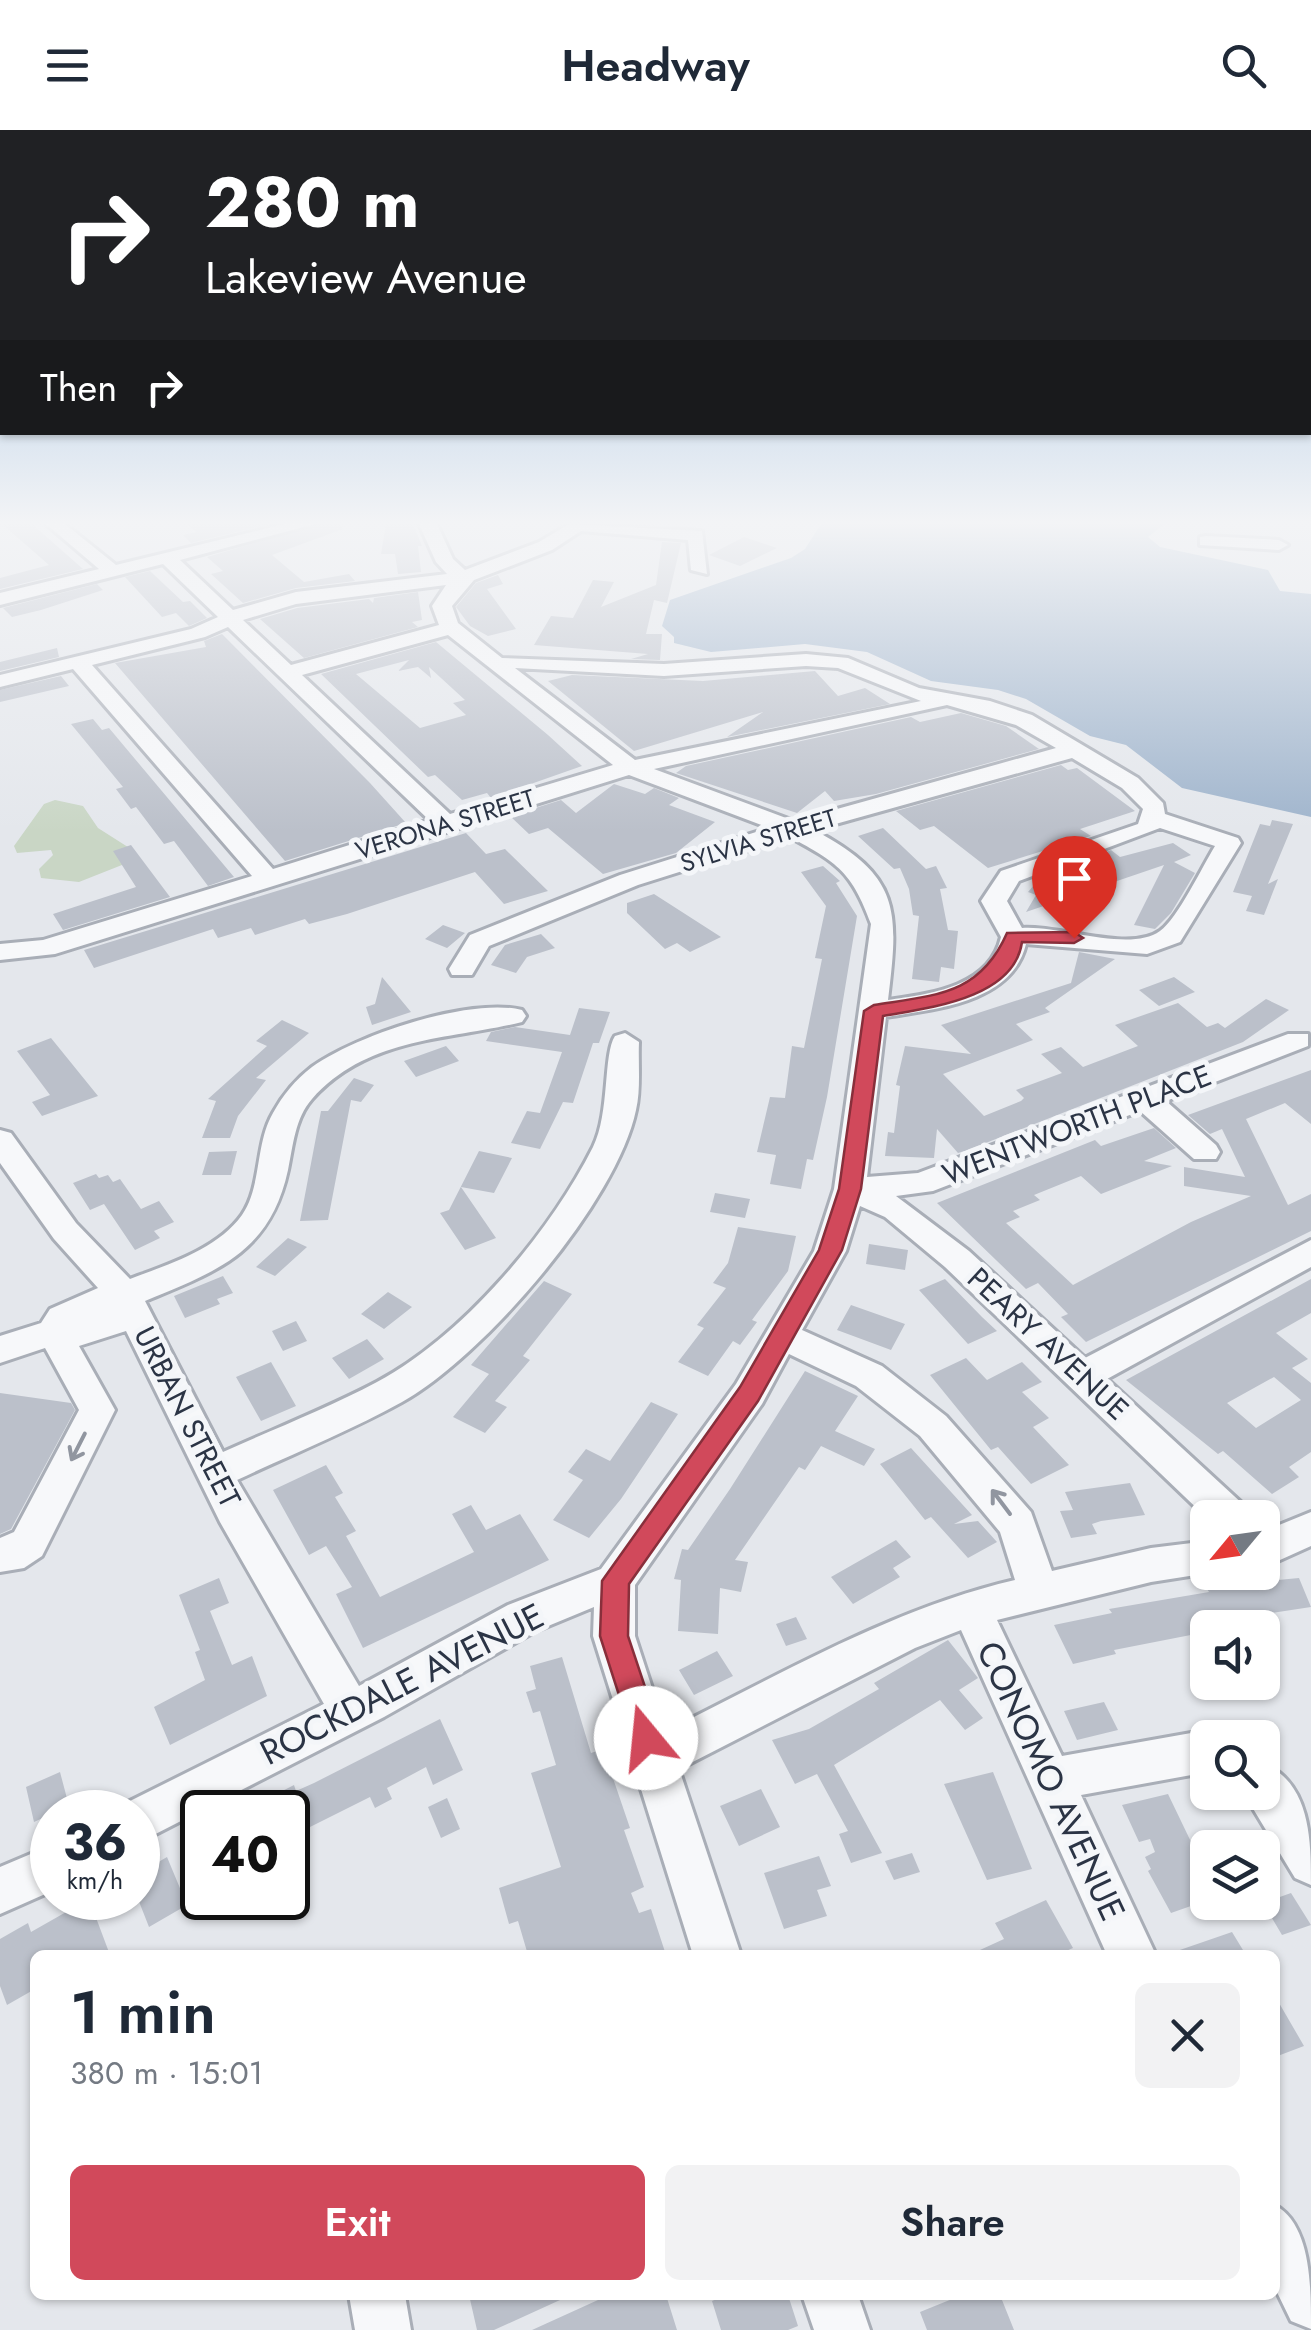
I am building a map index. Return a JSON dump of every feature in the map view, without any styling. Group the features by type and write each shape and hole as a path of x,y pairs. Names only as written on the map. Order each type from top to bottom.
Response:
{"street":[{"path":"0,681 214,627"},
{"path":"238,627 447,824"},
{"path":"288,672 451,628 631,768 793,828 844,856 869,884 884,924 850,1189 830,1250 784,1338 616,1581 614,1636 716,1950"},
{"path":"495,665 520,661 664,670 823,660 860,667 901,700"},
{"path":"78,662 268,879"},
{"name":"VERONA STREET","path":"0,952 46,948 631,768 901,700 956,702 1004,712 1130,783 1155,808 1152,818"},
{"name":"SYLVIA STREET","path":"462,969 479,941 629,880 793,828 1075,750"},
{"path":"874,1011 953,998 988,978 1012,951 1014,937 994,901 1010,876 1106,846 1148,828 1152,818 1230,843 1171,936 1147,946 1106,946 1044,934 1014,937"},
{"name":"URBAN STREET","path":"351,1712 216,1473 128,1300 218,1253 254,1224 286,1113 324,1070 378,1046 442,1025 512,1016"},
{"name":"WENTWORTH PLACE","path":"850,1189 922,1183 1298,1040"},
{"path":"216,1473 391,1391 452,1350 529,1268 568,1214 608,1146 622,1109 625,1042"},
{"path":"1145,1099 1206,1152"},
{"path":"0,1140 65,1231 128,1300 66,1337 53,1332 0,1350"},
{"name":"PEARY AVENUE","path":"850,1189 896,1210 1082,1376 1213,1500"},
{"path":"1082,1376 1311,1252"},
{"path":"14,1550 97,1410 53,1332"},
{"path":"784,1338 869,1376 933,1426 1017,1524 1039,1591"},
{"path":"1280,1543 1311,1528"},
{"path":"652,1760 900,1635 970,1608 1151,1565 1190,1560"},
{"name":"ROCKDALE AVENUE","path":"160,1810 351,1712 522,1618 616,1581"},
{"name":"CONOMO AVENUE","path":"970,1608 1130,1950"},
{"path":"1050,1780 1190,1754"},
{"path":"1278,1810 1311,1862"},
{"path":"0,1891 30,1878"},
{"path":"1280,2242 1311,2301"},
{"path":"378,2300 383,2330"},
{"path":"832,2300 842,2330"}],"green space":[{"path":"55,800 83,806 98,828 131,849 127,863 79,882 41,878 39,869 53,855 51,850 17,853 14,846 44,804"}],"water":[{"path":"663,627 1311,627 1311,817 1182,788 1126,745 1090,736 1026,699 998,690 931,681 867,652 805,644 711,652 674,643 674,637"}],"building":[{"path":"269,627 418,627 304,658"},
{"path":"471,627 516,629 488,636"},
{"path":"545,627 648,627 646,634 662,634 660,660 631,659 648,654 534,645"},
{"path":"222,634 406,823 285,861 115,663 206,647 204,641"},
{"path":"436,642 582,766 491,798 487,793 462,800 435,775 428,777 321,674","holes":["409,660 398,671 418,667 431,678 429,667 465,700 453,703 466,715 420,728 356,674"]},
{"path":"57,648 59,657 0,671 0,662"},
{"path":"815,671 838,696 865,688 890,704 727,737 763,712 634,751 548,681 572,675 703,681"},
{"path":"61,676 69,686 0,702 0,690"},
{"path":"961,713 1006,726 1039,749 876,794 834,801 825,791 797,813 676,773 686,766 911,717 920,722"},
{"path":"93,719 102,730 109,728 234,877 208,886 174,841 164,844 136,807 131,809 116,789 123,787 71,724"},
{"path":"1061,765 1068,770 1077,768 1135,811 1080,829 1091,836 988,868 934,826 920,830 896,811"},
{"path":"614,784 645,794 654,788 679,798 669,805 715,822 676,853 603,874 548,828 529,834 510,816 561,800 576,813"},
{"path":"1272,820 1293,824 1268,884 1278,879 1264,915 1246,911 1252,896 1233,892 1260,824 1270,826"},
{"path":"883,828 926,869 936,866 947,888 940,889 948,930 958,931 954,969 941,967 939,982 912,979 919,916 913,915 909,889 900,868 894,869 858,836"},
{"path":"466,833 486,854 505,849 548,891 504,904 475,872 309,924 305,919 255,935 251,928 218,938 213,929 94,968 84,950"},
{"path":"1173,843 1191,855 1174,862 1195,873 1171,913 1155,929 1134,925 1164,865 1026,912 1036,895 1028,892 1041,877 1111,850 1120,857"},
{"path":"131,845 170,897 63,930 53,914 136,887 113,851"},
{"path":"823,866 840,881 836,883 857,916 827,1097 813,1160 807,1159 801,1189 770,1184 776,1155 757,1152 770,1097 785,1098 792,1046 804,1048 822,959 815,958 826,906 801,872"},
{"path":"654,894 721,937 690,952 677,943 665,949 627,913 627,903"},
{"path":"443,925 465,933 447,948 425,939"},
{"path":"541,934 555,948 527,957 516,973 491,965 505,945"},
{"path":"1079,952 1115,959 1045,1008 1050,1012 1016,1024 1033,1040 943,1074 984,1116 1021,1101 1024,1098 1016,1090 1062,1073 1041,1054 1061,1047 1083,1067 1138,1046 1115,1025 1178,1003 1207,1027 1218,1023 1225,1028 1266,999 1289,1010 1243,1042 968,1150 958,1153 937,1129 934,1158 885,1156 888,1132 894,1133 900,1086 896,1085 905,1046 971,1054 941,1025 1071,983"},
{"path":"382,977 411,1012 372,1025 366,1007 375,1004"},
{"path":"1174,977 1195,992 1159,1006 1139,990"},
{"path":"579,1008 610,1012 599,1043 593,1043 573,1103 563,1102 540,1149 511,1143 527,1111 540,1113 562,1052 486,1041 491,1032 515,1027 570,1035"},
{"path":"282,1020 309,1033 256,1078 266,1080 238,1116 230,1138 202,1138 216,1101 208,1099 267,1046 256,1041"},
{"path":"51,1038 98,1096 42,1116 32,1102 50,1095 17,1051"},
{"path":"446,1046 459,1061 416,1077 404,1061"},
{"path":"1311,1070 1311,1124 1285,1103 1246,1119 1288,1205 1311,1194 1311,1231 1086,1342 1061,1317 1068,1314 1038,1283 1026,1289 937,1203 1095,1140 1101,1146 1154,1128 1176,1148 1144,1161 1172,1166 1101,1194 1081,1176 1034,1195 1040,1200 1013,1211 1020,1217 1006,1223 1073,1285 1191,1222 1251,1196 1184,1186 1184,1167 1245,1177 1222,1129 1210,1134 1188,1115"},
{"path":"354,1078 374,1085 361,1102 351,1100 328,1220 300,1221 321,1111 328,1111"},
{"path":"237,1151 231,1175 202,1175 209,1152"},
{"path":"479,1151 512,1158 494,1193 461,1187 496,1238 465,1250 440,1213 449,1210"},
{"path":"96,1174 99,1178 108,1175 113,1182 120,1179 141,1209 159,1201 174,1222 154,1231 160,1238 135,1250 104,1204 90,1210 73,1183"},
{"path":"715,1193 750,1199 745,1218 710,1212"},
{"path":"738,1227 796,1236 788,1271 752,1320 757,1322 740,1345 733,1341 708,1376 678,1362 704,1328 697,1325 726,1288 713,1283 728,1263"},
{"path":"288,1238 307,1247 275,1276 256,1267"},
{"path":"869,1244 908,1250 905,1270 866,1264"},
{"path":"223,1276 233,1293 217,1299 220,1304 185,1318 174,1296"},
{"path":"945,1279 997,1331 968,1344 919,1290"},
{"path":"1311,1279 1311,1313 1276,1333 1308,1359 1292,1368 1311,1383 1311,1452 1289,1467 1299,1477 1272,1494 1223,1451 1218,1454 1126,1380","holes":["1274,1377 1301,1400 1256,1428 1227,1403"]},
{"path":"544,1281 572,1294 523,1356 530,1360 495,1401 507,1407 485,1433 453,1417 489,1374 471,1365"},
{"path":"388,1292 412,1307 384,1329 361,1314"},
{"path":"851,1305 905,1324 891,1350 837,1330"},
{"path":"296,1321 307,1341 283,1351 272,1331"},
{"path":"367,1339 384,1359 349,1379 332,1358"},
{"path":"966,1358 987,1380 1022,1362 1042,1382 1022,1392 1049,1418 1033,1427 1069,1465 1031,1484 998,1447 991,1450 930,1375"},
{"path":"271,1362 296,1406 261,1421 236,1377"},
{"path":"805,1371 858,1396 835,1431 875,1449 864,1466 821,1446 805,1470 799,1467 735,1560 748,1562 741,1592 720,1588 718,1634 678,1631 681,1580 674,1579 682,1549 688,1550"},
{"path":"0,1393 71,1403 75,1410 11,1529 0,1534"},
{"path":"651,1402 678,1414 621,1499 589,1538 553,1520 583,1480 568,1472 586,1449 610,1461"},
{"path":"911,1448 972,1515 954,1524 978,1521 997,1542 968,1558 931,1517 925,1520 880,1464"},
{"path":"326,1465 343,1493 335,1497 356,1531 346,1536 380,1597 474,1552 452,1514 471,1505 486,1530 520,1514 549,1560 363,1648 336,1594 352,1587 326,1546 309,1555 273,1490"},
{"path":"1130,1483 1145,1515 1101,1521 1092,1524 1097,1534 1071,1538 1060,1511 1073,1510 1065,1492"},
{"path":"896,1540 911,1557 893,1568 900,1577 853,1604 831,1577"},
{"path":"219,1578 229,1603 210,1611 232,1665 252,1656 267,1696 170,1745 154,1707 205,1680 195,1652 200,1650 179,1595"},
{"path":"1299,1578 1311,1607 1280,1612 1190,1610 1190,1635 1114,1650 1116,1654 1073,1664 1054,1625 1112,1613 1109,1609 1208,1590 1280,1590 1280,1580"},
{"path":"796,1617 807,1639 786,1646 776,1624"},
{"path":"948,1640 978,1678 959,1690 983,1718 965,1730 940,1700 834,1765 882,1853 851,1863 839,1834 848,1831 817,1774 795,1784 772,1740 809,1729 879,1689 874,1683"},
{"path":"717,1651 733,1676 694,1695 679,1670"},
{"path":"562,1657 591,1753 603,1749 630,1828 624,1830 644,1887 631,1893 639,1913 651,1909 664,1950 527,1950 518,1921 509,1924 499,1888 561,1867 531,1773 556,1765 540,1711 533,1713 526,1692 536,1689 530,1666"},
{"path":"1104,1702 1118,1730 1077,1740 1064,1711"},
{"path":"440,1719 463,1770 433,1785 426,1767 387,1788 392,1799 375,1808 370,1797 310,1827 310,1790 298,1790"},
{"path":"60,1772 65,1790 30,1790 30,1804 26,1787"},
{"path":"993,1772 1032,1869 987,1880 944,1784"},
{"path":"761,1789 780,1827 739,1846 720,1806"},
{"path":"1168,1794 1190,1840 1190,1906 1171,1913 1148,1871 1151,1869 1145,1857 1155,1852 1150,1839 1139,1842 1122,1805"},
{"path":"447,1798 460,1829 441,1838 428,1807"},
{"path":"912,1853 920,1872 894,1880 885,1861"},
{"path":"819,1856 831,1886 817,1890 827,1916 784,1929 764,1873"},
{"path":"167,1857 180,1888 180,1909 149,1927 146,1920 160,1920 160,1861"},
{"path":"1291,1893 1311,1925 1282,1935 1273,1920 1280,1920 1280,1897"},
{"path":"1046,1900 1073,1948 980,1950 1004,1939 995,1923"},
{"path":"52,1920 97,1920 108,1950 30,1950 30,1992 7,2005 0,1986 0,1939 28,1923 31,1932"},
{"path":"1232,1932 1243,1950 1180,1950"},
{"path":"1280,2005 1304,2046 1280,2055"},
{"path":"470,2300 560,2300 494,2330 477,2330"},
{"path":"598,2300 668,2300 677,2330 532,2330"},
{"path":"790,2300 798,2326 788,2330 721,2330 712,2301"},
{"path":"950,2300 1002,2300 1014,2330 927,2330 920,2312"}],"route":[{"path":"646,1738 614,1636 616,1581 749,1394 784,1338 830,1250 850,1189 874,1011 953,998 988,978 1012,951 1014,937 1044,934 1074,938"}]}
